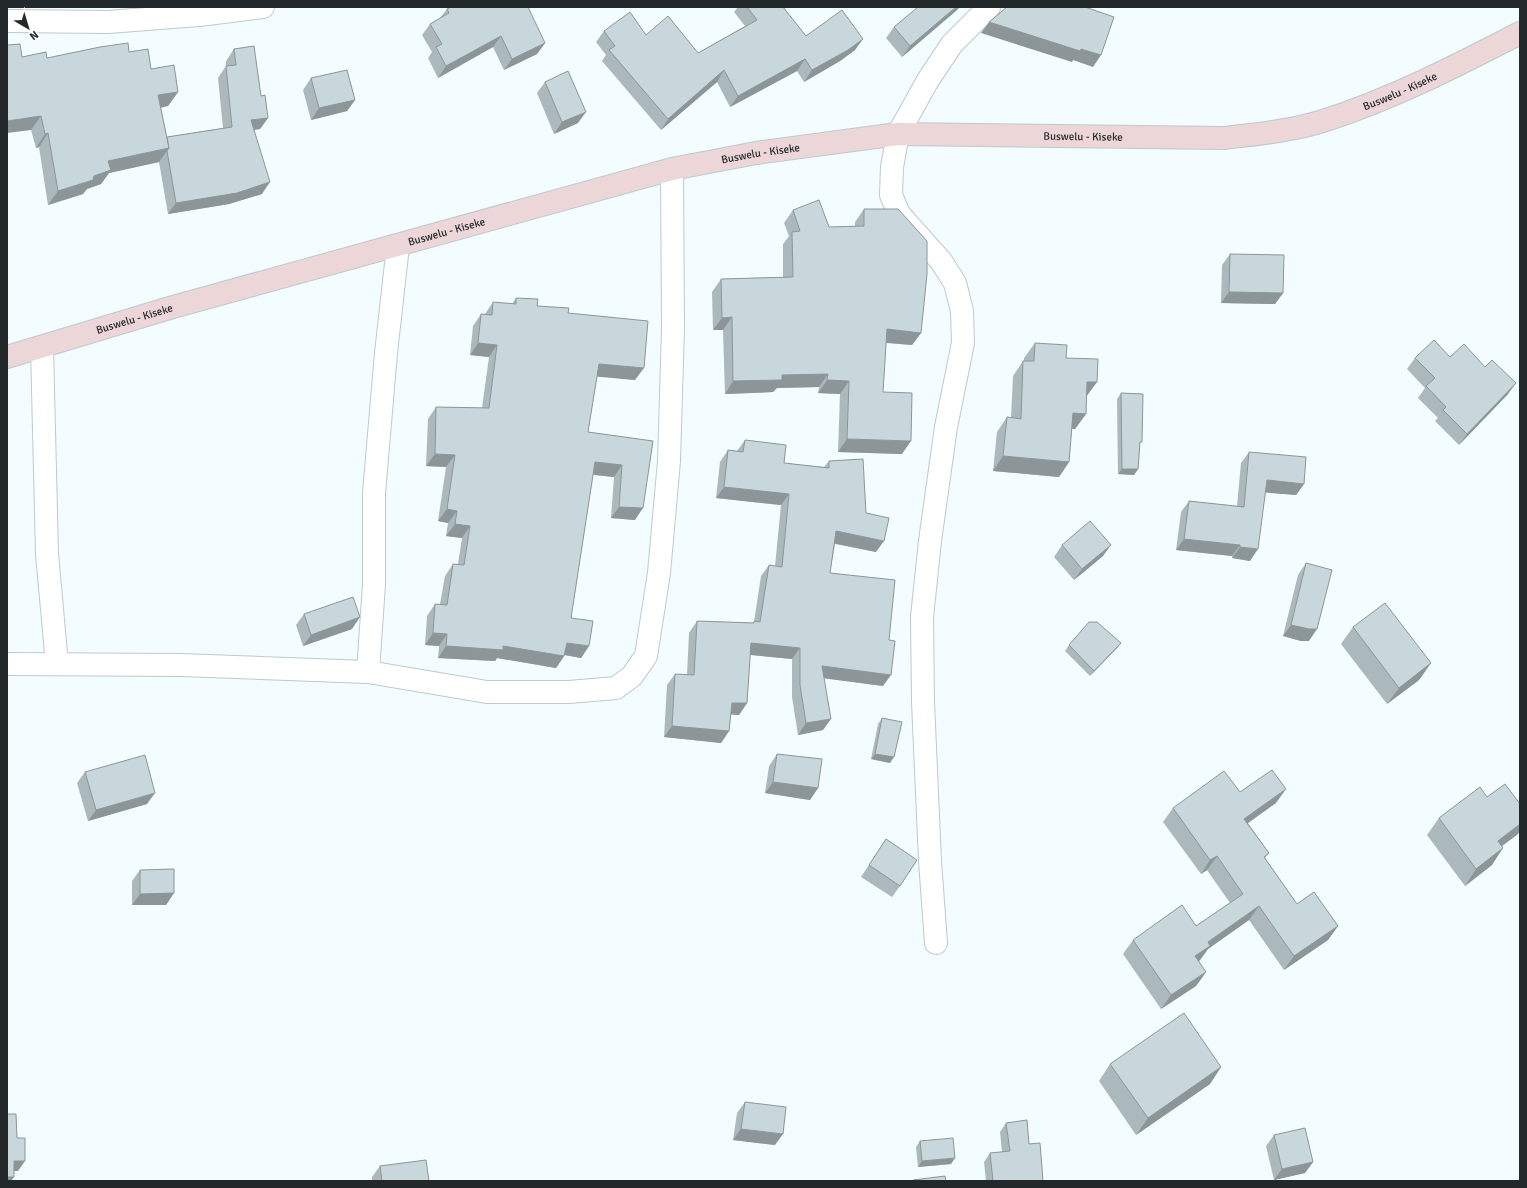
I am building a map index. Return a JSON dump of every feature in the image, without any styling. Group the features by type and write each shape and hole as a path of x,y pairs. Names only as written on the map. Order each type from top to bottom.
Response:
{"main road":[{"name":"Buswelu - Kiseke","path":"7,357 173,307 672,169 756,153 898,134 1224,138 1276,132 1322,121 1390,96 1453,68 1520,33"}],"street":[{"path":"11,16 63,22 108,22 199,15 263,7"},
{"path":"936,943 930,861 923,702 922,617 930,541 946,427 963,343 962,311 955,283 941,260 899,214 891,195 892,167 898,134 928,80 952,44 989,7"},
{"path":"7,664 181,665 368,672 487,692 569,692 616,688 632,676 646,656 659,574 669,461 673,328 672,169"},
{"path":"368,672 374,584 374,493 398,246"},
{"path":"42,347 47,554 57,664"}],"building":[{"path":"451,7 528,7 545,43 512,59 501,36 446,66 436,47 442,44 430,24 449,13 447,9"},
{"path":"747,7 783,7 806,36 842,10 863,39 848,50 812,70 805,59 738,96 724,70 668,119 609,50 615,46 604,31 630,12 646,35 668,16 698,53 757,20"},
{"path":"918,7 956,7 910,46 894,27"},
{"path":"1007,7 1085,7 1114,17 1101,55 1081,49 1080,51 989,22"},
{"path":"128,43 129,52 148,49 151,69 174,65 178,92 158,95 169,148 108,161 111,170 94,176 93,180 58,191 48,133 45,134 41,116 7,121 7,45 20,44 22,57 46,52 47,58"},
{"path":"254,46 261,96 265,95 268,118 251,120 270,182 237,193 176,203 167,151 169,148 167,137 232,127 226,66 236,65 234,49"},
{"path":"347,70 355,100 319,108 311,78"},
{"path":"568,71 586,112 562,122 545,82"},
{"path":"819,200 829,227 864,226 864,209 898,209 927,241 927,274 921,333 887,329 883,392 912,393 911,441 847,439 849,381 827,380 828,374 782,375 782,380 733,381 732,317 722,318 721,279 793,277 792,232 800,231 793,210"},
{"path":"1230,254 1284,255 1283,293 1229,292"},
{"path":"516,298 538,299 537,306 569,308 568,313 648,321 644,368 599,364 588,432 653,441 643,508 619,507 622,465 595,462 571,618 593,621 589,646 567,643 564,656 503,646 503,650 446,646 447,634 433,633 435,604 447,605 453,564 464,565 470,526 455,524 457,511 447,509 455,455 435,454 436,407 489,408 497,345 478,343 481,314 492,315 493,302 516,304"},
{"path":"1434,340 1450,357 1464,344 1485,367 1492,360 1516,383 1467,434 1443,410 1446,407 1426,386 1435,378 1415,358"},
{"path":"1035,343 1067,345 1066,358 1098,359 1097,382 1087,382 1086,414 1073,413 1069,462 1003,456 1007,417 1021,419 1023,361 1034,361"},
{"path":"1121,393 1143,394 1142,442 1140,442 1138,469 1122,469"},
{"path":"745,440 786,445 784,463 829,468 829,461 863,459 866,513 889,518 884,541 836,531 830,573 895,580 889,640 895,641 891,675 822,666 831,719 806,723 800,685 800,648 751,643 747,703 732,703 729,731 672,726 675,674 694,675 697,621 760,622 769,565 782,567 789,494 724,487 728,450 743,452"},
{"path":"1249,452 1306,457 1304,484 1267,480 1258,549 1240,547 1240,545 1184,539 1189,501 1244,507"},
{"path":"1090,521 1111,545 1082,569 1062,545"},
{"path":"1306,563 1332,570 1317,629 1309,629 1291,625"},
{"path":"353,597 360,617 311,635 304,614"},
{"path":"1385,603 1431,663 1399,688 1353,627"},
{"path":"1089,622 1097,622 1121,643 1094,671 1069,645"},
{"path":"882,718 902,722 894,757 875,754"},
{"path":"777,754 822,759 818,788 773,782"},
{"path":"145,755 155,793 96,810 85,772"},
{"path":"1272,770 1286,789 1244,819 1269,853 1264,857 1297,904 1314,892 1338,926 1294,956 1259,906 1208,942 1210,946 1195,956 1206,972 1171,995 1133,940 1182,905 1196,926 1243,894 1217,856 1210,860 1173,808 1224,771 1240,792"},
{"path":"1505,784 1520,804 1520,824 1498,841 1503,848 1476,869 1439,818 1480,787 1487,797"},
{"path":"886,839 917,860 900,886 869,865"},
{"path":"174,869 174,893 140,894 140,870"},
{"path":"1184,1013 1221,1067 1148,1118 1110,1064"},
{"path":"745,1102 786,1107 783,1134 741,1129"},
{"path":"7,1114 16,1114 17,1138 25,1138 25,1161 14,1161 14,1177 7,1177"},
{"path":"1027,1120 1029,1144 1040,1143 1043,1181 993,1181 990,1153 1010,1151 1006,1123"},
{"path":"1305,1128 1313,1162 1282,1169 1274,1135"},
{"path":"953,1138 955,1158 922,1161 920,1141"},
{"path":"426,1160 429,1181 382,1181 380,1166"},
{"path":"945,1176 946,1181 913,1180"}]}
